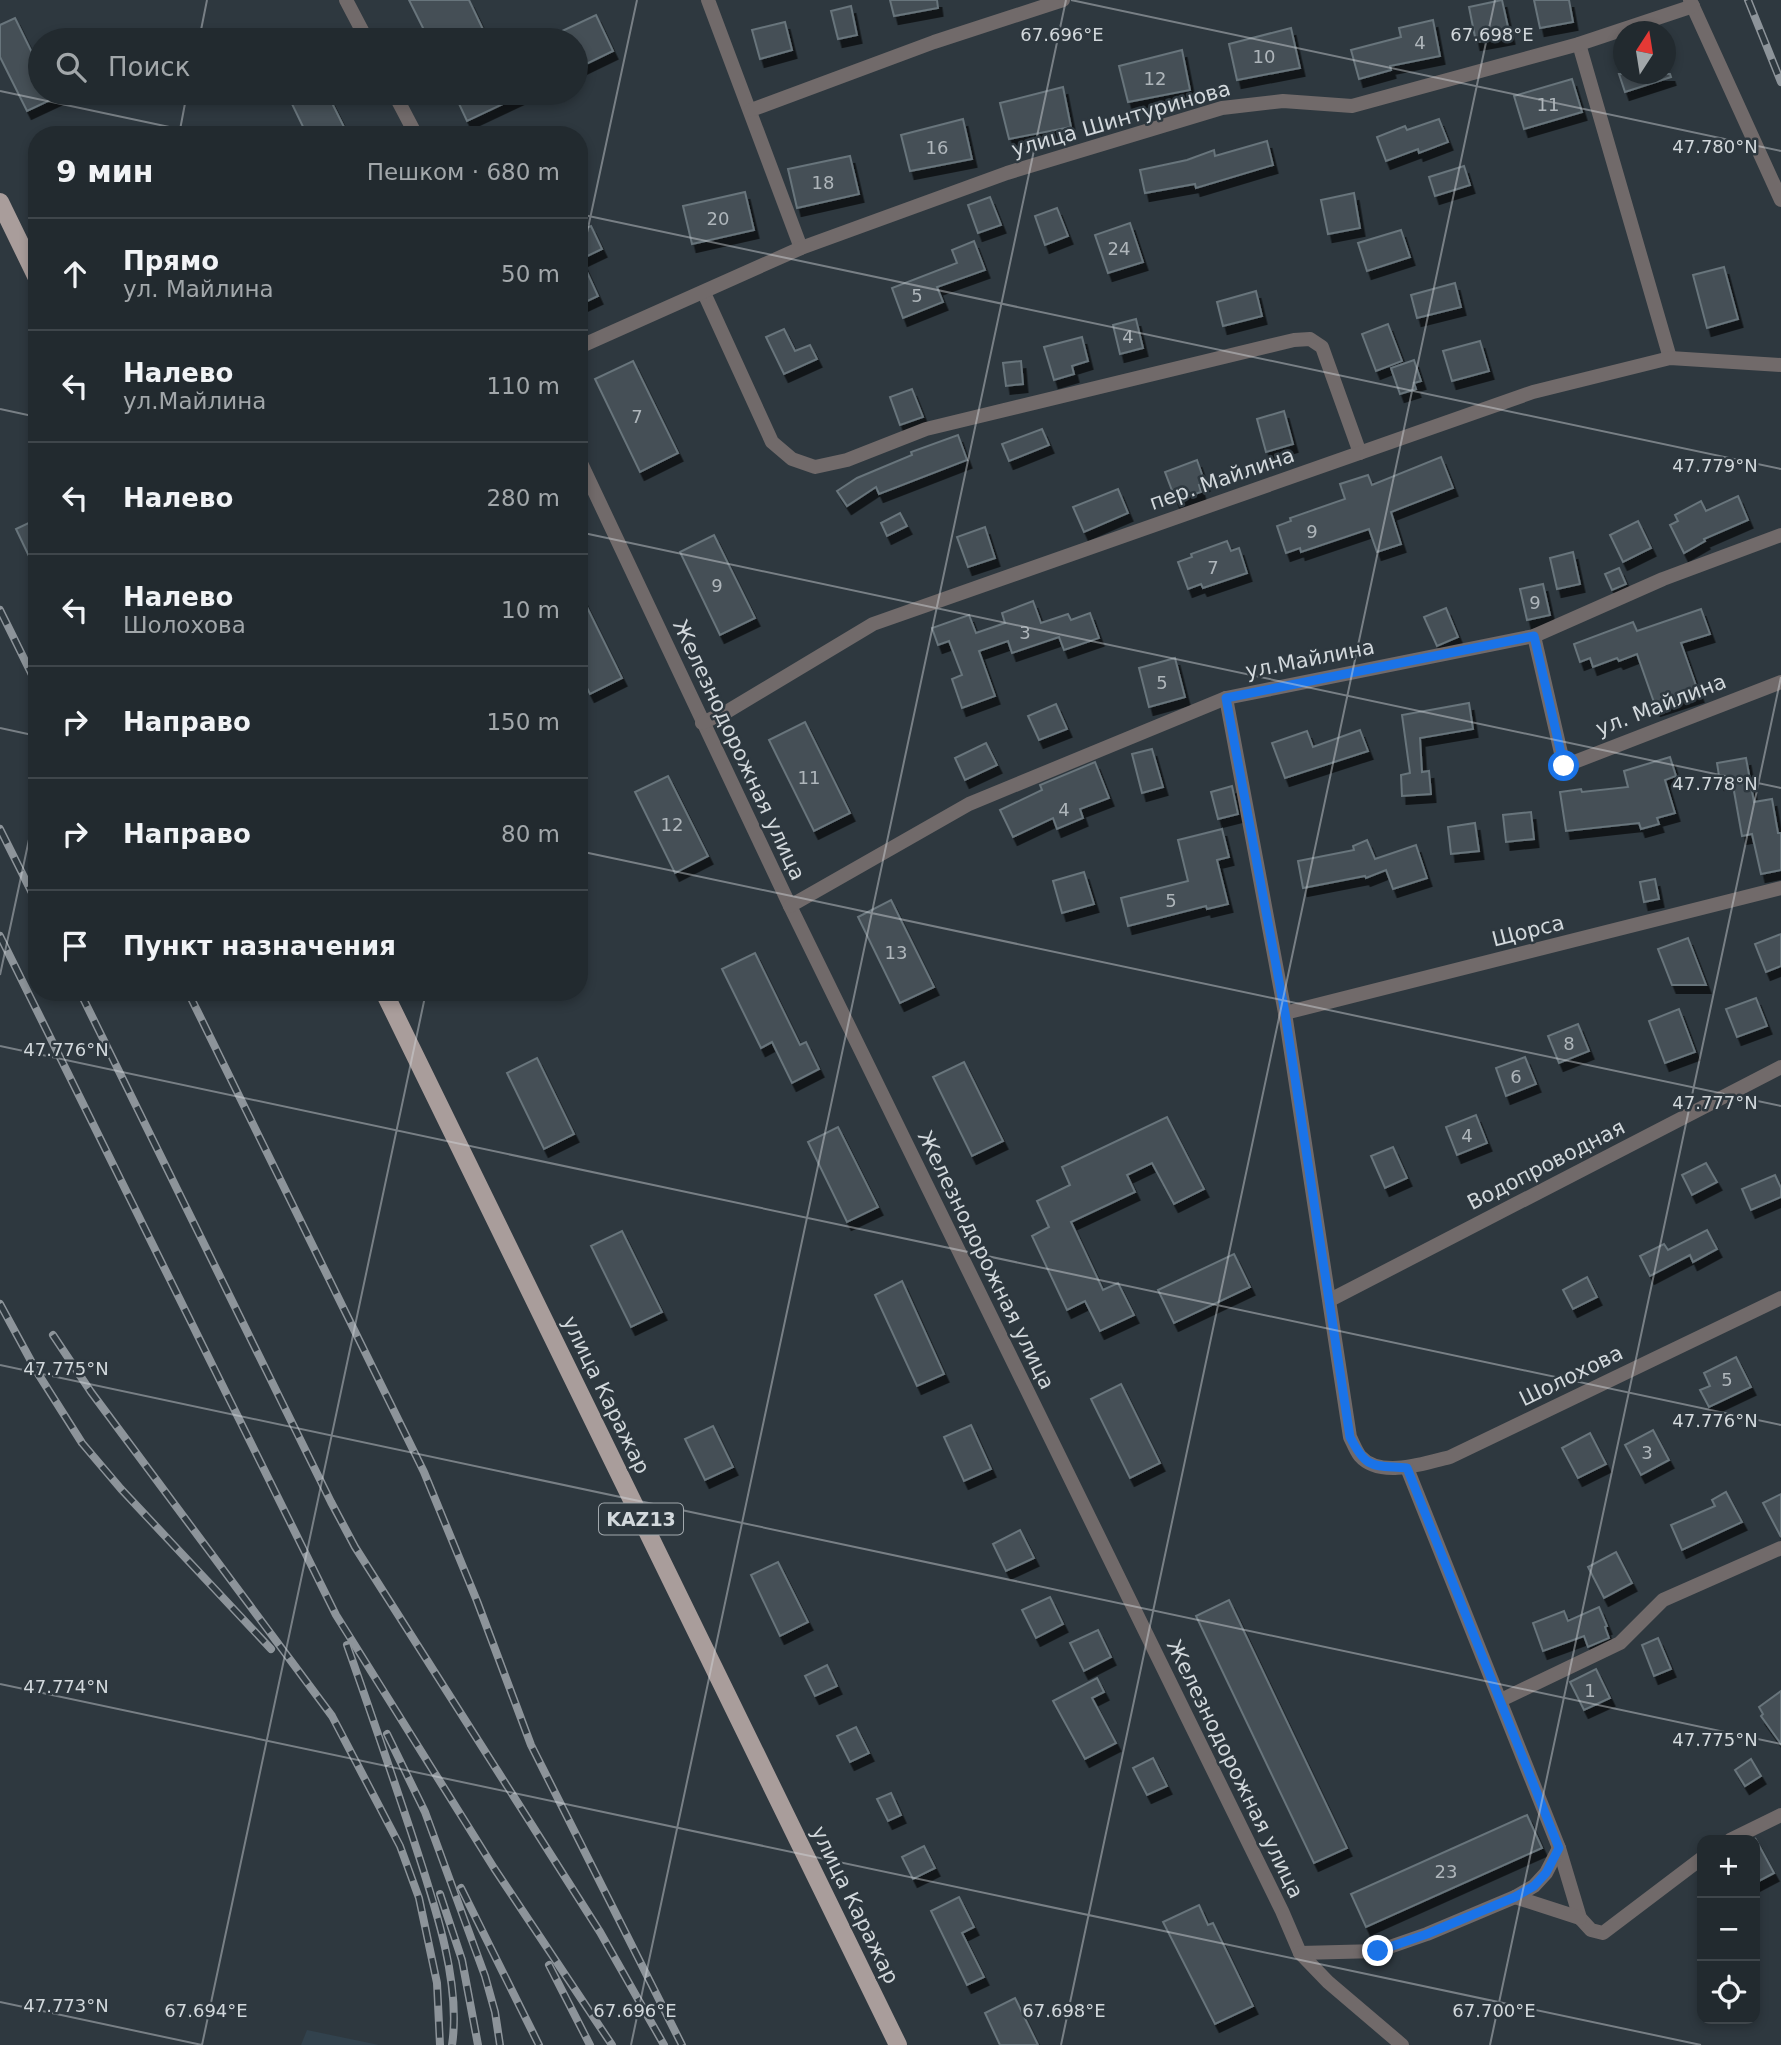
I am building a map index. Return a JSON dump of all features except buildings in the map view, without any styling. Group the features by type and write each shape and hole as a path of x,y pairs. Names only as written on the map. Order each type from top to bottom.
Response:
{"main road":[{"path":"0,202 28,260"},
{"name":"улица Каражар","path":"388,1001 898,2045"}],"street":[{"path":"346,0 361,28"},
{"path":"708,0 801,248"},
{"path":"751,110 934,41 1063,0"},
{"path":"1691,3 1781,200"},
{"name":"улица Шинтуринова","path":"588,343 801,248 1007,173 1222,108 1283,101 1352,106 1578,44 1691,3"},
{"path":"1578,44 1670,358"},
{"path":"400,105 411,126"},
{"path":"704,293 772,442 792,459 815,467 847,460 926,429 1294,340 1310,339 1322,347 1360,453"},
{"name":"пер. Майлина","path":"702,723 873,624 1533,391 1670,358 1781,365"},
{"name":"Железнодорожная улица","path":"588,478 790,906 1282,1911 1300,1953 1328,1982 1402,2045"},
{"name":"ул.Майлина","path":"790,906 969,804 1226,698 1534,636 1663,579 1781,535"},
{"name":"ул. Майлина","path":"1534,636 1564,766 1781,682"},
{"path":"1226,698 1285,1013 1330,1300"},
{"name":"Щорса","path":"1285,1013 1781,888"},
{"name":"Водопроводная","path":"1330,1300 1781,1067"},
{"name":"Шолохова","path":"1330,1300 1350,1437 1360,1456 1372,1465 1407,1468 1450,1457 1781,1298"},
{"path":"1407,1468 1559,1848 1580,1918 1591,1930 1603,1933 1697,1862"},
{"path":"1500,1700 1620,1643 1663,1600 1781,1548"},
{"path":"1740,1835 1781,1815"},
{"path":"1300,1953 1378,1951 1427,1934 1515,1897 1534,1886 1546,1873 1559,1848"},
{"path":"1515,1897 1580,1918"}],"shaded area":[{"path":"307,2030 379,2045 301,2045"}],"railway":[{"path":"1748,0 1781,82"},
{"path":"0,610 28,667"},
{"path":"0,829 28,885"},
{"path":"0,936 28,993"},
{"path":"32,1001 336,1615 494,1868 612,2045"},
{"path":"84,1001 355,1547 600,1932 664,2045"},
{"path":"192,1001 424,1472 477,1601 531,1745 682,2045"},
{"path":"0,1304 37,1372 82,1443 121,1489 271,1649"},
{"path":"53,1335 91,1392 332,1716 400,1846 419,1898 437,1983 440,2045"},
{"path":"347,1645 411,1832 443,1937 453,1993 452,2045"},
{"path":"387,1734 425,1812 485,1976 495,2012 500,2045"},
{"path":"461,1888 539,2045"},
{"path":"440,1894 462,1960 478,2045"},
{"path":"549,1965 590,2045"}],"route":[{"path":"1378,1951 1427,1934 1515,1897 1534,1886 1546,1873 1559,1848 1407,1468 1372,1465 1360,1456 1350,1437 1285,1013 1226,698 1534,636 1564,766"}]}
